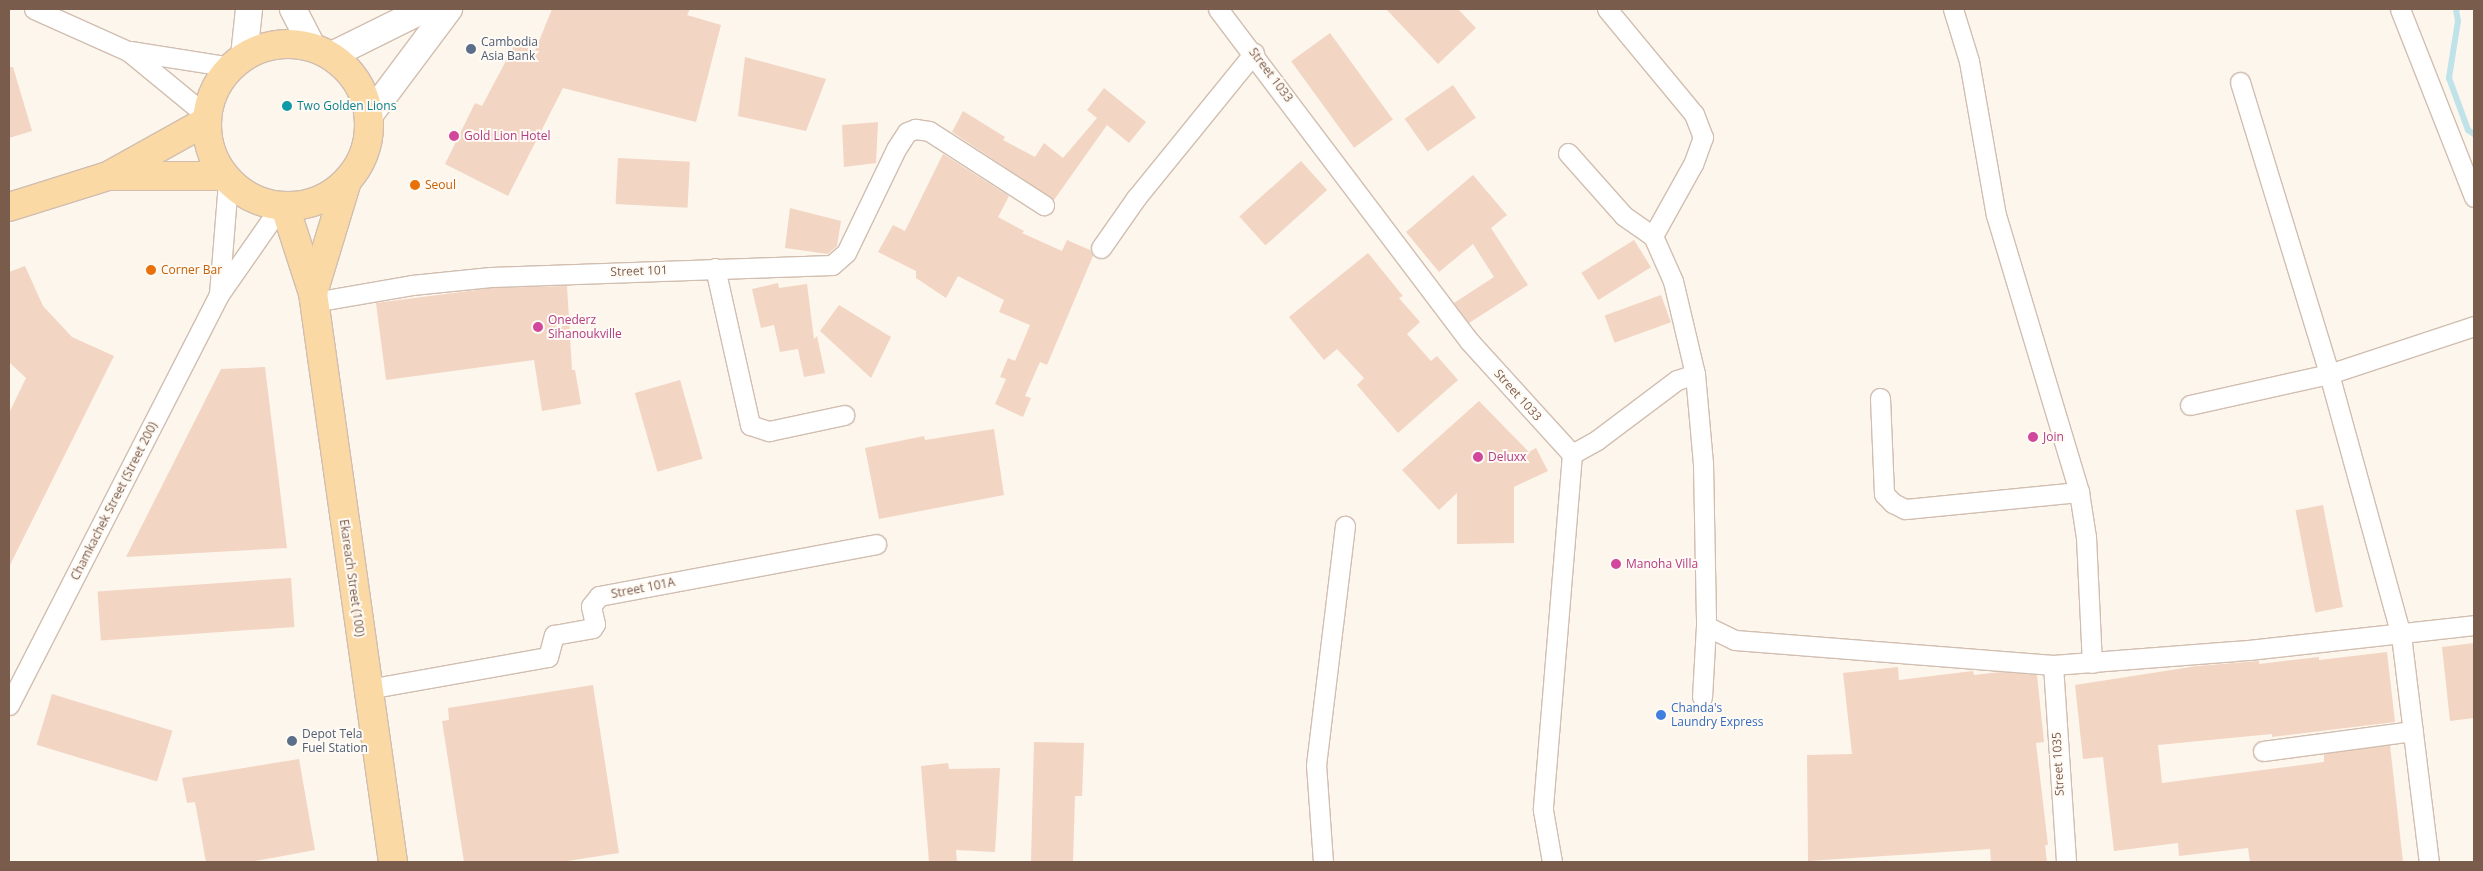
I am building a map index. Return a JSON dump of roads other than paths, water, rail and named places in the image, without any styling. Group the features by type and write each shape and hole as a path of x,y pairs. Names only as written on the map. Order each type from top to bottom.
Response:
{"main road":[{"path":"249,9 237,62 216,89 207,118 210,150 226,178 253,199 283,207 308,204 330,195 347,181 360,164 367,145 369,116 363,92 350,71 322,51 293,9"},
{"path":"237,62 277,44 322,51 425,9"},
{"path":"369,116 449,9"},
{"path":"9,207 108,176 207,118"},
{"path":"108,176 226,178"},
{"path":"313,298 347,181"},
{"path":"283,207 313,298"},
{"name":"Ekareach Street (100)","path":"313,298 393,862"}],"street":[{"path":"34,9 128,51 207,118"},
{"name":"Street 1033","path":"1218,9 1254,53 1469,342 1572,454"},
{"path":"1607,9 1694,114 1703,136 1693,164 1653,236"},
{"path":"1953,9 1968,60 1996,215 2079,492 2086,537 2092,663"},
{"path":"2400,9 2474,197"},
{"path":"128,51 237,62"},
{"path":"1101,248 1136,198 1254,53"},
{"path":"2240,82 2329,374 2401,635 2429,862"},
{"name":"Street 101","path":"313,298 491,277 832,265 840,261 896,149 907,132 915,129 929,131 1044,205"},
{"path":"1568,153 1624,216 1653,236 1673,281 1695,374 1703,463 1706,626 1702,697"},
{"name":"Chamkachek Street (Street 200)","path":"218,296 226,178"},
{"name":"Chamkachek Street (Street 200)","path":"9,705 218,296 283,207"},
{"path":"715,268 750,425 769,431 844,415"},
{"path":"2190,405 2329,374 2474,326"},
{"path":"1552,862 1543,810 1572,454 1597,440 1677,380 1695,374"},
{"path":"1880,398 1884,494 1893,504 1905,509 2079,492"},
{"path":"1323,862 1316,765 1345,526"},
{"name":"Street 101A","path":"368,689 548,657 554,635 592,628 595,624 591,606 599,596 876,544"},
{"path":"1706,626 1735,640 2053,665 2401,635 2474,625"},
{"name":"Street 1035","path":"2053,665 2066,862"},
{"path":"2263,752 2413,731"}],"waterway":[{"path":"2456,9 2458,21 2449,78 2468,130 2474,134"}],"place":[{"name":"Cambodia Asia Bank","path":"471,49"},
{"name":"Two Golden Lions","path":"287,106"},
{"name":"Gold Lion Hotel","path":"454,136"},
{"name":"Seoul","path":"415,185"},
{"name":"Corner Bar","path":"151,270"},
{"name":"Onederz Sihanoukville","path":"538,327"},
{"name":"Join","path":"2033,437"},
{"name":"Deluxx","path":"1478,457"},
{"name":"Manoha Villa","path":"1616,564"},
{"name":"Chanda's Laundry Express","path":"1661,715"},
{"name":"Depot Tela Fuel Station","path":"292,741"}]}
